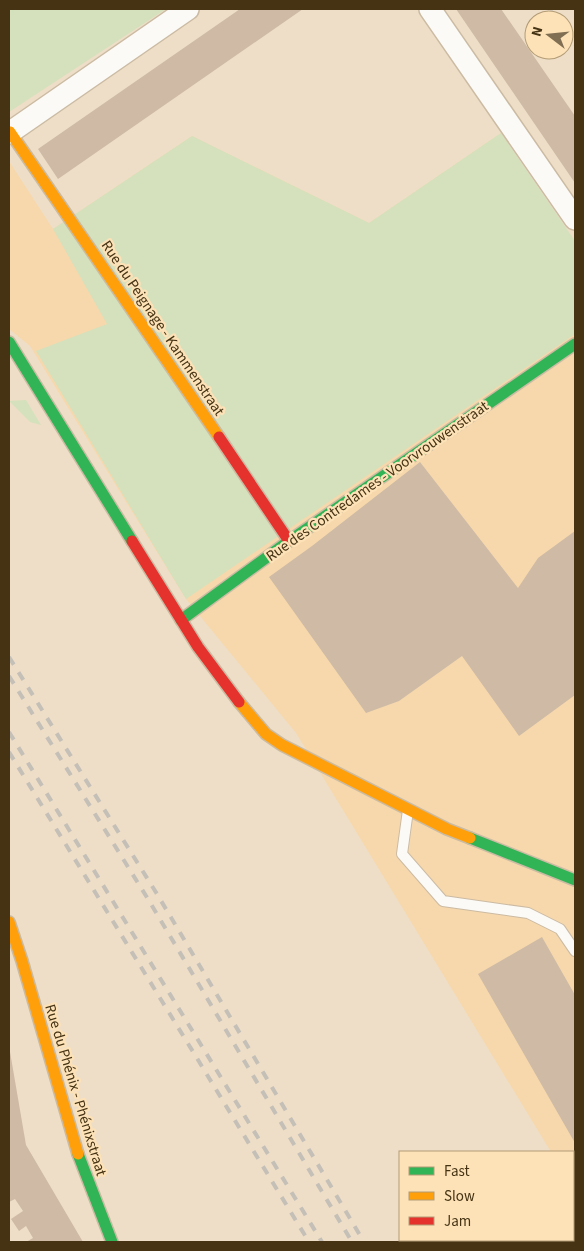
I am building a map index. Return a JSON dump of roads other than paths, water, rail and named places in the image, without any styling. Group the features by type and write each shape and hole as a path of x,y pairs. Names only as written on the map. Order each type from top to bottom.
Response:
{"street":[{"path":"9,132 188,9"},
{"path":"430,9 575,219"},
{"name":"Rue du Peignage - Kammenstraat","path":"9,132 204,414 289,541"},
{"path":"9,342 180,620 214,670 266,734 282,745 447,829 575,880"},
{"name":"Rue des Contredames - Voorvrouwenstraat","path":"180,620 289,541 575,344"},
{"name":"Rue du Phénix - Phénixstraat","path":"9,922 17,944 73,1141 112,1242"}],"lane":[{"path":"408,809 402,854 443,902 528,913 560,929 575,951"}],"railway":[{"path":"9,657 157,894 364,1242"},
{"path":"9,676 148,899 352,1242"},
{"path":"9,732 322,1242"},
{"path":"9,752 309,1242"}]}
